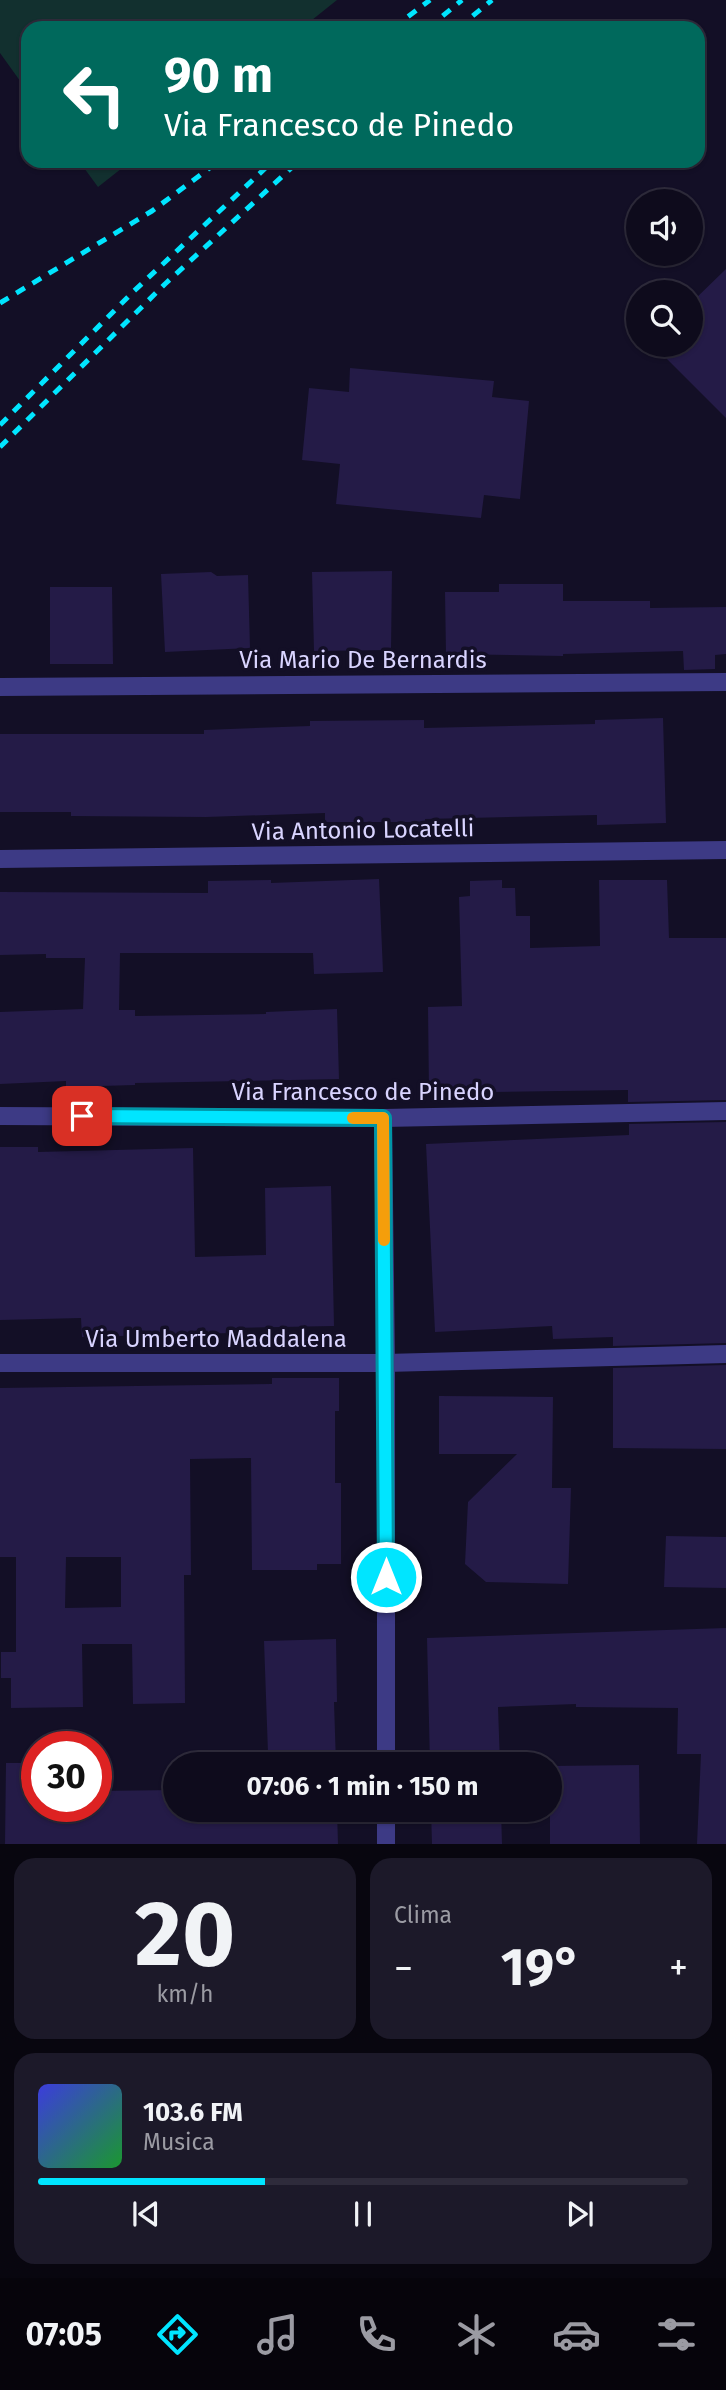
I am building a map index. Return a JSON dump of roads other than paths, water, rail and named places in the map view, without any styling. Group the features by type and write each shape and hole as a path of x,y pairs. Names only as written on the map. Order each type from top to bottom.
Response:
{"street":[{"name":"Via Mario De Bernardis","path":"0,687 726,682"},
{"name":"Via Antonio Locatelli","path":"0,859 726,850"},
{"name":"Via Francesco de Pinedo","path":"0,1116 383,1118 726,1111"},
{"path":"383,1118 386,1752"},
{"name":"Via Umberto Maddalena","path":"0,1363 386,1363 726,1354"},
{"path":"386,1822 386,1844"}],"railway":[{"path":"402,21 430,0"},
{"path":"436,21 462,0"},
{"path":"466,21 492,0"},
{"path":"0,303 152,211 210,168"},
{"path":"0,425 134,291 266,168"},
{"path":"0,447 165,284 291,168"}]}
